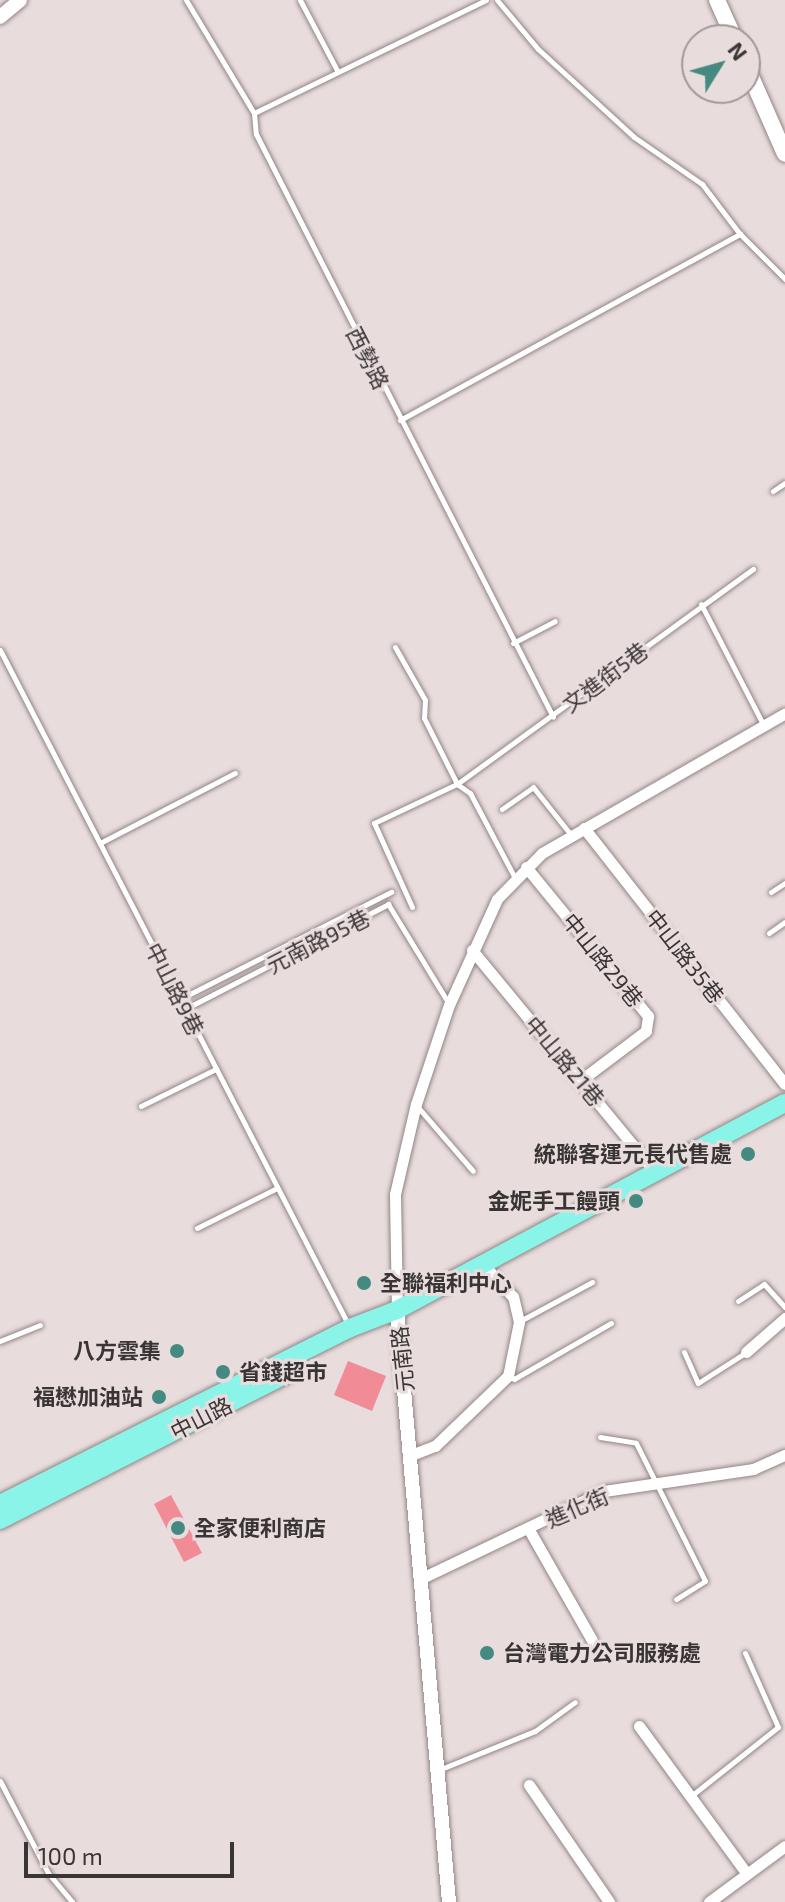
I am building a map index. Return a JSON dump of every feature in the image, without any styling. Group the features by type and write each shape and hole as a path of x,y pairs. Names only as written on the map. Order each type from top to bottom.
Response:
{"main road":[{"path":"717,0 728,24"},
{"path":"761,99 785,154"},
{"name":"中山路","path":"0,1504 350,1328 397,1310 785,1103"},
{"name":"中山路","path":"0,1520 387,1323 397,1310"}],"street":[{"path":"0,17 20,0"},
{"path":"584,828 785,713"},
{"name":"元南路","path":"449,1902 424,1577 397,1310 395,1194 416,1104 449,1005 497,899 526,867 584,828"},
{"name":"中山路35巷","path":"584,828 785,1084"},
{"name":"中山路29巷","path":"526,867 648,1016 646,1031 581,1080"},
{"name":"中山路21巷","path":"472,950 655,1172"},
{"path":"411,1455 435,1446 508,1376 519,1322 513,1297 483,1264"},
{"path":"746,1352 785,1318"},
{"name":"進化街","path":"424,1577 604,1491 753,1469 785,1455"},
{"path":"528,1528 592,1640"},
{"path":"639,1726 747,1874"},
{"path":"529,1785 609,1902"},
{"path":"709,1902 785,1846"}],"lane":[{"name":"西勢路","path":"186,0 254,113 256,134 553,717"},
{"path":"300,0 338,72"},
{"path":"254,113 486,0"},
{"path":"497,0 538,49 634,137 702,184 740,234 785,279"},
{"path":"400,420 740,234"},
{"path":"773,491 785,483"},
{"name":"文進街5巷","path":"412,907 374,823 457,784 753,569"},
{"path":"701,604 764,725"},
{"path":"513,643 555,621"},
{"path":"395,647 425,700 424,718 457,784 470,793 515,878"},
{"name":"中山路9巷","path":"0,650 350,1328"},
{"path":"100,843 235,773"},
{"path":"502,809 533,787 571,836"},
{"path":"771,892 785,883"},
{"path":"180,999 391,892"},
{"name":"元南路95巷","path":"185,1009 388,904 449,1005"},
{"path":"769,933 785,922"},
{"path":"141,1106 216,1069"},
{"path":"416,1104 473,1171"},
{"path":"197,1228 277,1188"},
{"path":"519,1322 592,1282"},
{"path":"738,1301 764,1284 785,1307"},
{"path":"508,1376 514,1379 611,1323"},
{"path":"0,1341 40,1325"},
{"path":"684,1352 698,1383 746,1352"},
{"path":"600,1437 636,1443 705,1581 676,1599"},
{"path":"690,1796 778,1727 745,1653"},
{"path":"440,1769 535,1731 575,1702"},
{"path":"0,1781 48,1873 72,1902"}],"building":[{"path":"348,1361 386,1376 372,1411 334,1395"},
{"name":"全家便利商店","path":"171,1495 202,1553 184,1562 154,1504"}],"place":[{"name":"統聯客運元長代售處","path":"748,1154"},
{"name":"金妮手工饅頭","path":"636,1201"},
{"name":"全聯福利中心","path":"364,1283"},
{"name":"八方雲集","path":"177,1351"},
{"name":"省錢超市","path":"223,1372"},
{"name":"福懋加油站","path":"159,1397"},
{"name":"全家便利商店","path":"178,1528"},
{"name":"台灣電力公司服務處","path":"487,1653"}]}
